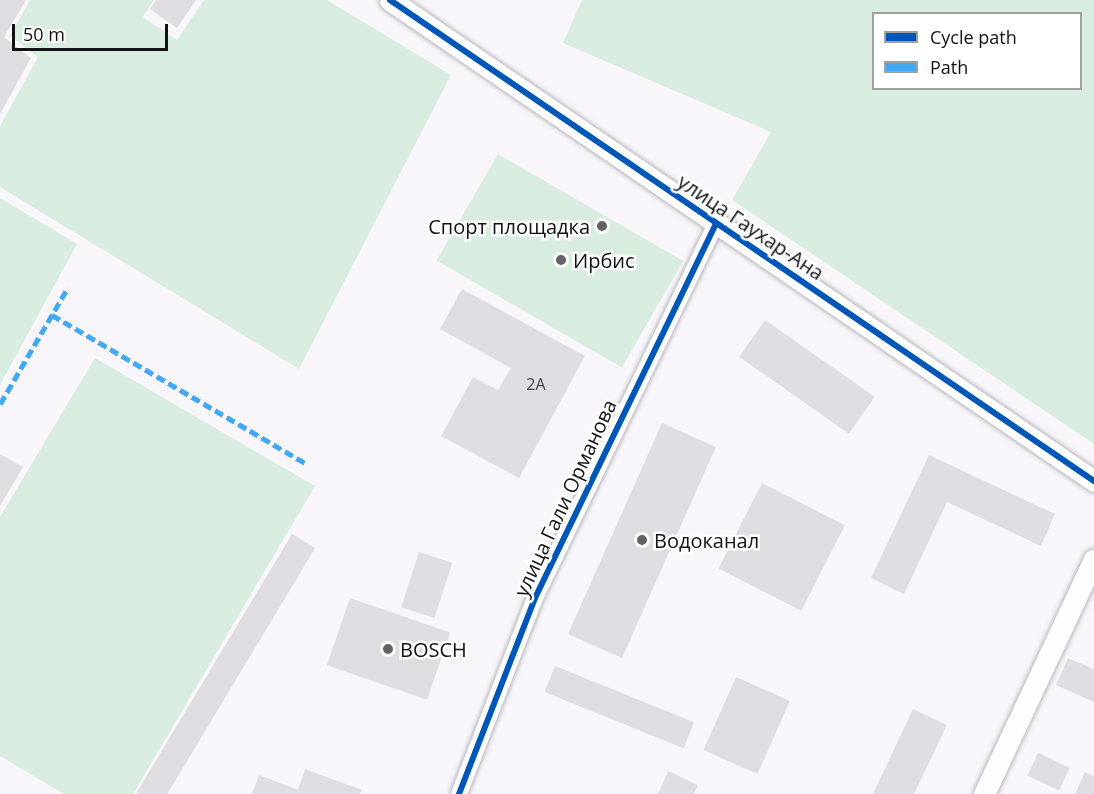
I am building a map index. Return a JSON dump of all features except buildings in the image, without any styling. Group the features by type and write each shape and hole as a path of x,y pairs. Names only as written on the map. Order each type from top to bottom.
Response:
{"street":[{"name":"улица Гаухар-Ана","path":"390,0 1094,481"},
{"name":"улица Гали Орманова","path":"459,794 535,598 716,223"},
{"path":"984,794 1094,559"}],"green space":[{"path":"30,0 154,0 143,17 177,40 204,0 327,0 451,75 299,369 0,187 0,126 38,57 10,36"},
{"path":"582,0 1094,0 1094,444 732,200 771,132 563,43"},
{"name":"Ирбис","path":"498,154 683,261 622,368 436,261"},
{"path":"0,198 77,244 0,385"},
{"path":"95,358 315,486 133,794 64,794 0,756 0,517"}],"marked path":[{"path":"0,404 68,287"},
{"path":"52,315 305,463"}],"cycle path":[{"path":"390,0 1094,481"},
{"path":"459,794 535,598 716,223"}],"place":[{"name":"Спорт площадка","path":"602,226"},
{"name":"Ирбис","path":"561,260"},
{"name":"Водоканал","path":"642,540"},
{"name":"BOSCH","path":"388,649"}]}
